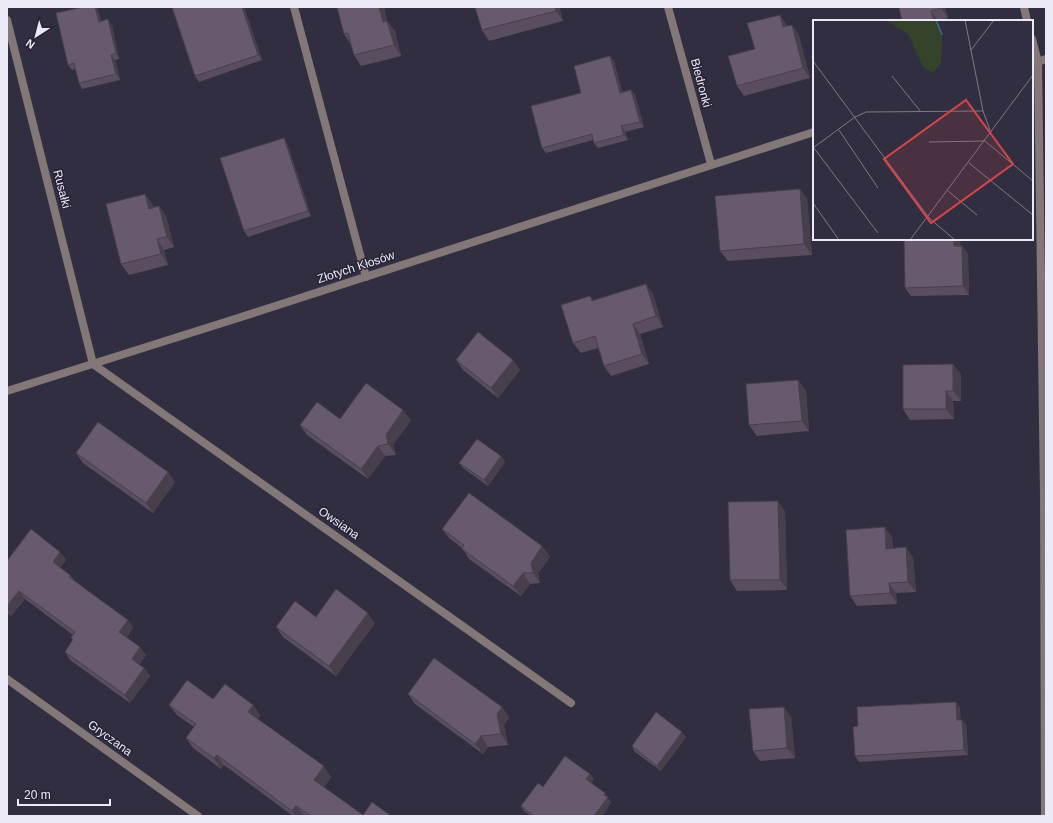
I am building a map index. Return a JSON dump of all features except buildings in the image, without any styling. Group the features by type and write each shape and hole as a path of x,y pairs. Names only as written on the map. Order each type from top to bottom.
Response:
{"street":[{"path":"294,7 366,277"},
{"name":"Biedronki","path":"668,7 711,164"},
{"path":"1024,7 1027,20"},
{"name":"Rusałki","path":"7,20 94,364"},
{"path":"1033,42 1039,62 1044,501 1045,816"},
{"name":"Złotych Kłosów","path":"7,391 813,132"},
{"name":"Owsiana","path":"94,364 571,703"},
{"name":"Gryczana","path":"7,679 198,816"}]}
